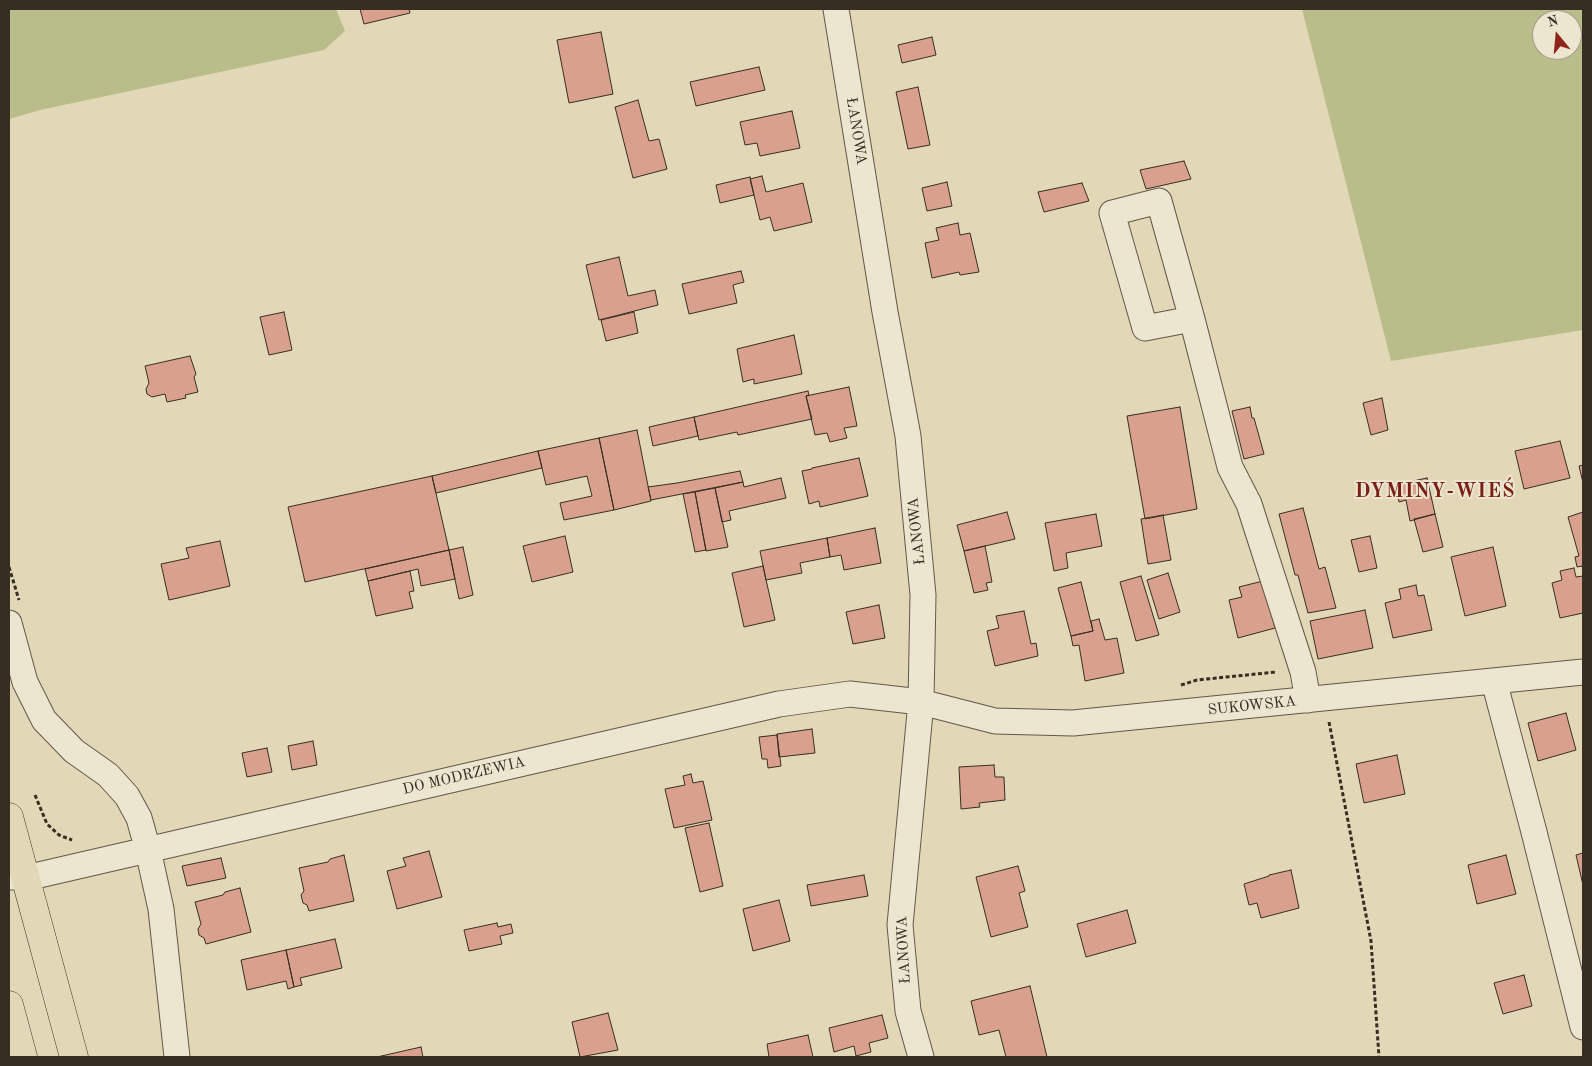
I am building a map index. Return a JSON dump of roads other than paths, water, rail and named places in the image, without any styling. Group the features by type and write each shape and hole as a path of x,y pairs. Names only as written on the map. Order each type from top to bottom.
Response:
{"main road":[{"path":"9,817 17,877 74,1057"},
{"path":"9,1005 23,1057"}],"street":[{"name":"ŁANOWA","path":"836,9 885,312 908,436 924,595 922,702 900,925 908,1011 921,1057"},
{"path":"1192,319 1145,328 1112,213 1159,201 1192,319 1230,467 1250,504 1303,672 1315,699"},
{"path":"15,616 25,682 44,720 74,751 108,775 127,796 139,818 161,909 177,1057"},
{"name":"SUKOWSKA","path":"922,702 995,721 1073,723 1583,672"},
{"path":"1494,681 1583,1027"},
{"name":"DO MODRZEWIA","path":"17,877 148,850 779,704 850,694 922,702"}],"district":[{"name":"DYMINY-WIEŚ","path":"1435,492"}]}
